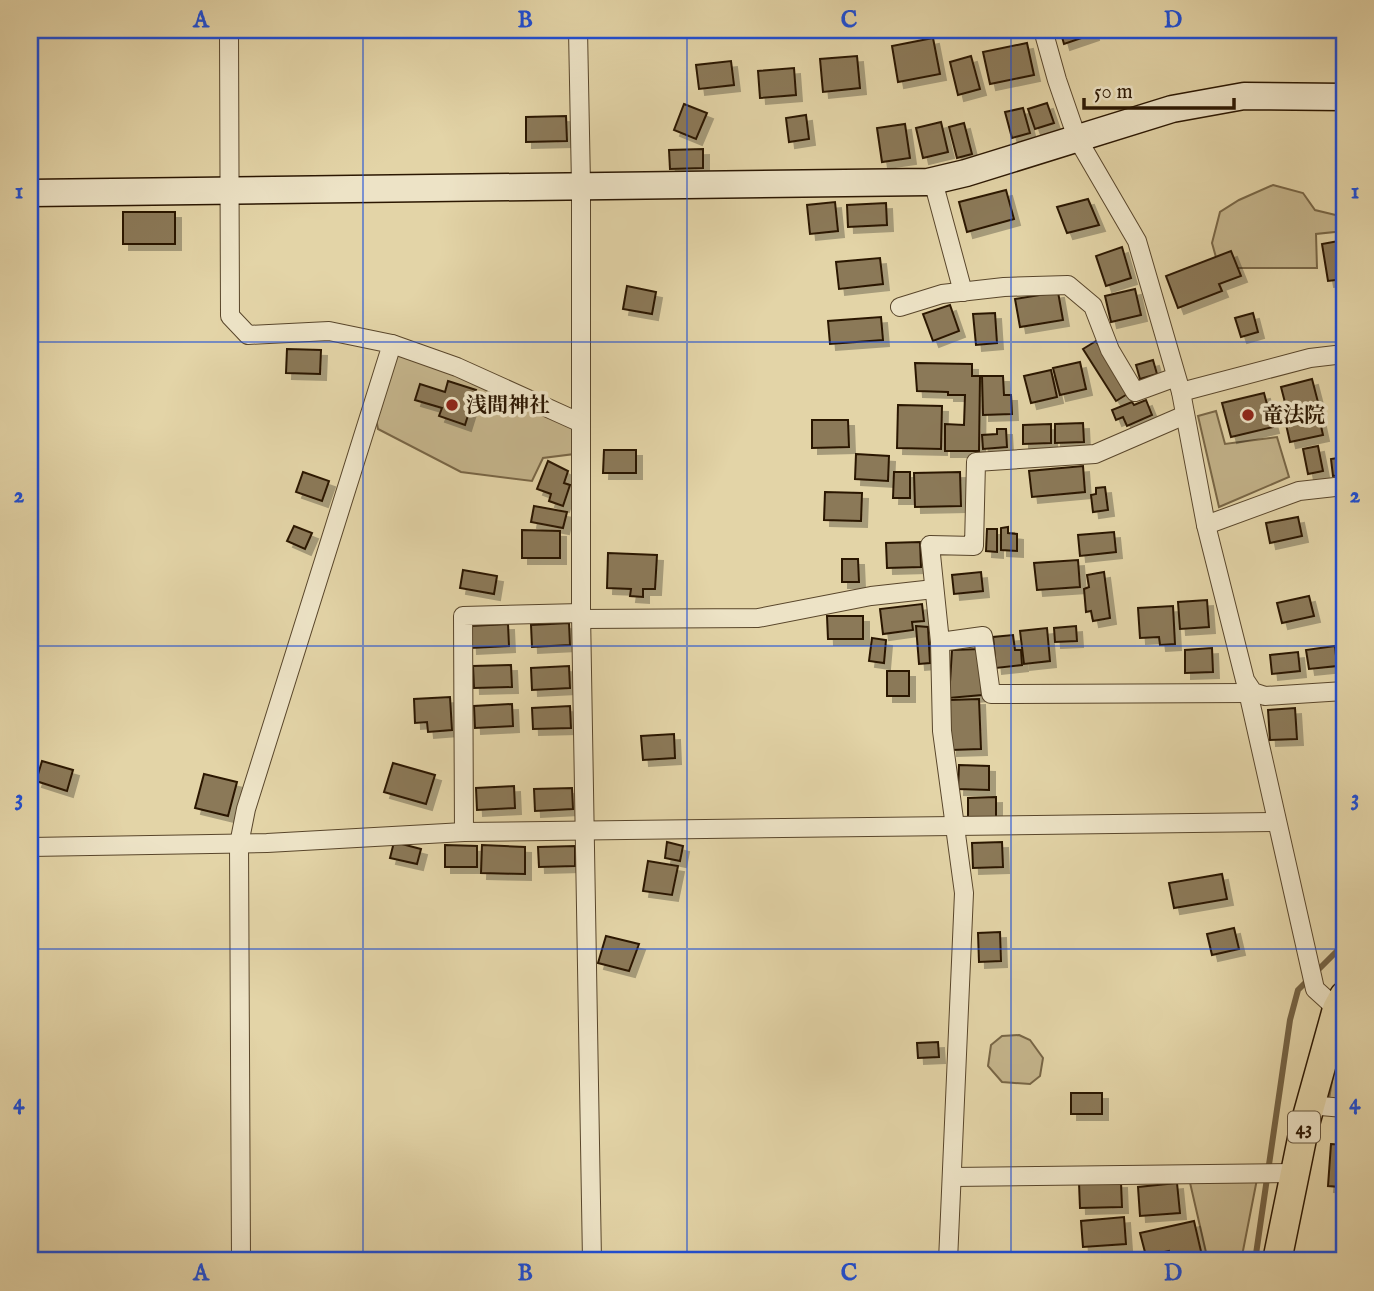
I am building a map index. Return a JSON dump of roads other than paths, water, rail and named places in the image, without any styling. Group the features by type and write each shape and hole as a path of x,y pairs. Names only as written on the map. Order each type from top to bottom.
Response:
{"main road":[{"name":"43","path":"1277,1261 1309,1105 1341,1002"}],"street":[{"path":"229,30 230,316 248,335 329,331 392,344 457,367 581,423"},
{"path":"578,30 581,185 581,616 592,1261"},
{"path":"1043,30 1077,138 1138,241 1179,384 1206,525 1246,686 1315,989 1341,1002"},
{"path":"30,193 933,181 1172,109 1244,96 1344,97"},
{"path":"933,181 963,292"},
{"path":"900,307 942,294 1030,285 1068,285 1093,306 1110,351 1135,392 1310,358 1344,354"},
{"path":"241,1261 239,844 246,809 392,344"},
{"path":"948,1261 964,893 942,731 940,642 930,545 974,546 976,462 1095,454 1185,415"},
{"path":"1206,525 1298,491 1344,486"},
{"path":"464,832 463,616 758,618 870,596 934,589"},
{"path":"940,642 983,636 991,694 1246,686 1252,692 1265,696 1344,691"},
{"path":"30,847 239,844 464,832 1276,822"},
{"path":"1309,1105 1344,1108"},
{"path":"952,1177 1294,1173"}],"waterway":[{"path":"1255,1261 1290,1020 1298,990 1344,944"}],"place":[{"name":"浅間神社","path":"452,405"},
{"name":"竜法院","path":"1248,415"}]}
